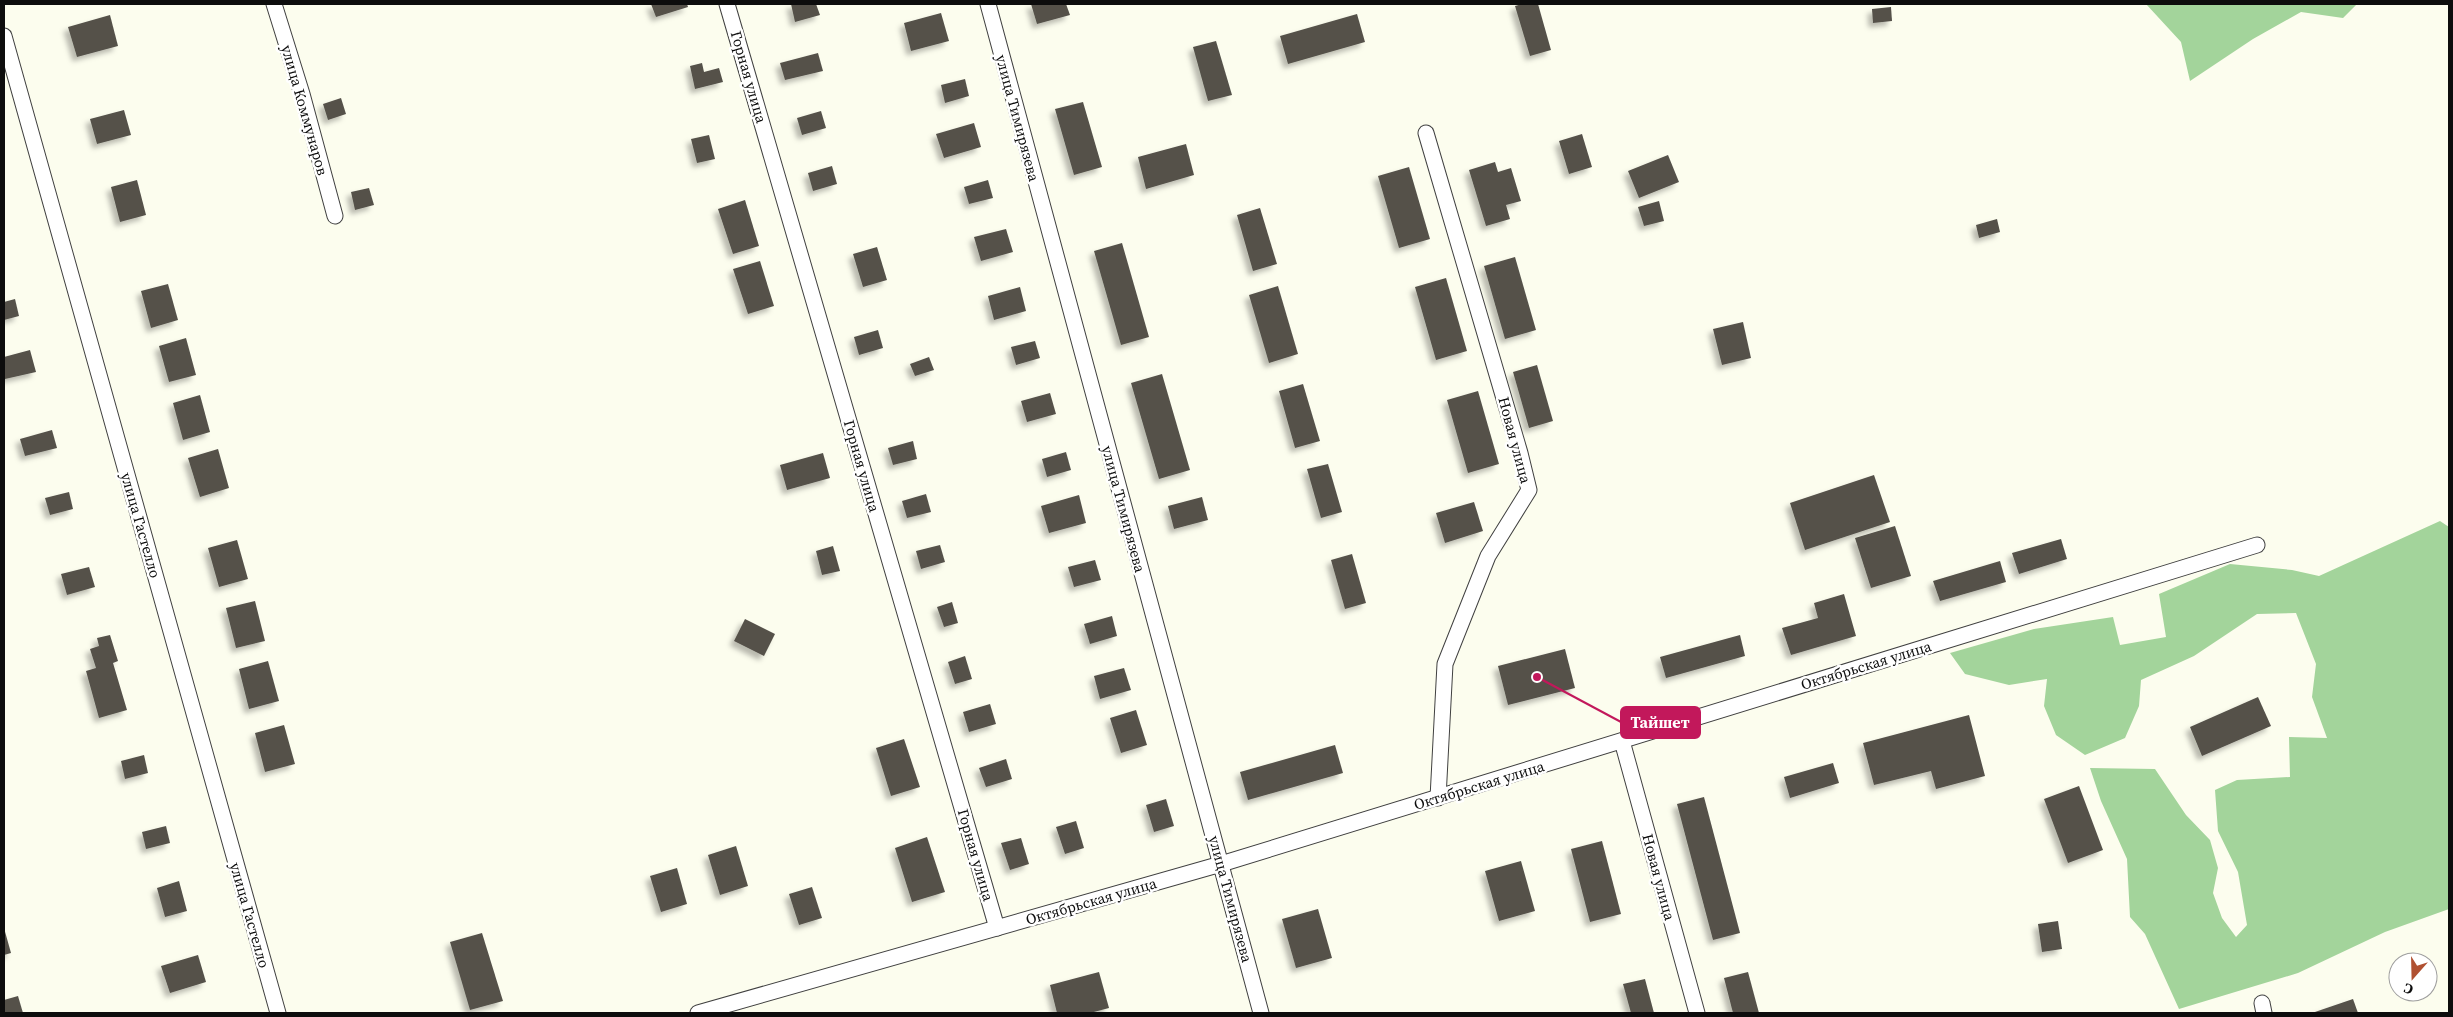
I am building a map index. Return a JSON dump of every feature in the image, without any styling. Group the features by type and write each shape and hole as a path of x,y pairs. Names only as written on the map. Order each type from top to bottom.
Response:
{"street":[{"name":"улица Коммунаров","path":"274,4 302,94 335,216"},
{"name":"Горная улица","path":"727,4 997,928"},
{"name":"улица Тимирязева","path":"988,4 1261,1013"},
{"name":"улица Гастелло","path":"4,36 278,1013"},
{"name":"Новая улица","path":"1426,134 1520,453 1529,490 1488,556 1445,664 1438,798"},
{"name":"Октябрьская улица","path":"698,1013 1221,864 2257,545"},
{"name":"Новая улица","path":"1622,741 1697,1013"}],"green space":[{"path":"2146,4 2357,4 2343,18 2301,12 2253,39 2190,81 2181,42"},
{"path":"2440,521 2449,527 2449,909 2385,932 2298,973 2179,1009 2145,934 2130,917 2127,859 2101,801 2090,768 2155,769 2186,815 2210,840 2218,868 2213,893 2222,918 2236,937 2247,925 2238,872 2218,831 2215,790 2237,780 2290,777 2289,737 2327,738 2312,697 2316,664 2296,613 2257,614 2194,656 2141,680 2139,706 2125,738 2085,755 2056,735 2044,706 2047,679 2009,685 1965,674 1950,653 2034,629 2113,617 2120,645 2166,637 2159,594 2230,564 2292,570 2319,576"}],"building":[{"path":"651,4 687,4 688,7 656,17"},
{"path":"791,4 816,4 820,15 795,22"},
{"path":"1031,4 1066,4 1070,15 1037,24"},
{"path":"1538,4 1551,50 1530,56 1515,6"},
{"path":"1891,7 1892,21 1873,23 1872,9"},
{"path":"941,13 949,41 911,51 904,23"},
{"path":"1357,14 1365,42 1288,64 1280,36"},
{"path":"110,15 118,46 77,57 68,27"},
{"path":"1216,41 1232,95 1208,101 1193,47"},
{"path":"818,53 823,71 785,80 780,63"},
{"path":"702,63 704,72 719,68 723,82 695,89 690,66"},
{"path":"965,79 969,96 945,103 941,85"},
{"path":"341,98 346,114 328,120 323,104"},
{"path":"1083,102 1102,167 1074,175 1055,109"},
{"path":"124,110 131,135 97,144 90,119"},
{"path":"821,111 826,128 802,135 797,118"},
{"path":"974,123 981,147 944,158 936,134"},
{"path":"1582,134 1592,167 1569,174 1559,141"},
{"path":"709,135 715,159 697,163 691,139"},
{"path":"1186,144 1194,175 1146,189 1138,157"},
{"path":"1668,155 1679,182 1639,198 1628,171"},
{"path":"1495,162 1498,172 1511,168 1521,201 1506,205 1510,219 1486,226 1469,170"},
{"path":"832,166 837,184 813,191 808,173"},
{"path":"1409,167 1430,239 1399,248 1378,176"},
{"path":"137,180 146,215 120,222 111,187"},
{"path":"988,180 993,198 969,204 964,187"},
{"path":"369,188 374,205 355,210 351,192"},
{"path":"745,200 759,246 733,254 718,209"},
{"path":"1659,201 1664,221 1644,226 1638,207"},
{"path":"1260,208 1277,264 1253,271 1237,215"},
{"path":"1997,219 2000,232 1979,238 1976,225"},
{"path":"1006,229 1013,252 981,261 974,237"},
{"path":"1122,243 1149,337 1121,345 1094,251"},
{"path":"877,247 887,280 863,287 853,254"},
{"path":"1515,257 1536,330 1505,339 1484,266"},
{"path":"760,261 774,306 748,314 733,269"},
{"path":"1446,278 1467,351 1436,360 1415,287"},
{"path":"168,284 178,320 151,328 141,291"},
{"path":"1278,286 1298,354 1269,363 1249,295"},
{"path":"1020,287 1026,311 994,320 988,296"},
{"path":"15,299 19,316 4,320 4,302"},
{"path":"1743,322 1751,358 1722,365 1713,329"},
{"path":"878,330 883,348 859,355 854,337"},
{"path":"186,338 196,375 169,382 159,346"},
{"path":"1035,341 1040,358 1016,365 1011,347"},
{"path":"30,350 36,372 5,379 4,357"},
{"path":"929,357 934,370 915,376 910,364"},
{"path":"1537,365 1553,421 1529,428 1513,372"},
{"path":"1162,374 1190,470 1159,479 1131,383"},
{"path":"1303,384 1320,441 1295,448 1279,391"},
{"path":"1478,391 1499,464 1468,473 1447,400"},
{"path":"1050,393 1056,414 1027,422 1021,401"},
{"path":"200,395 210,432 183,440 173,403"},
{"path":"52,430 57,448 25,456 20,439"},
{"path":"913,441 917,459 893,465 888,448"},
{"path":"218,449 229,488 200,497 188,458"},
{"path":"1066,452 1071,470 1047,477 1042,459"},
{"path":"823,453 830,478 787,490 780,465"},
{"path":"1328,464 1342,512 1321,518 1307,469"},
{"path":"1874,475 1890,522 1805,550 1790,503"},
{"path":"69,492 73,509 50,515 45,498"},
{"path":"926,494 931,512 907,518 902,501"},
{"path":"1079,495 1086,523 1049,533 1041,506"},
{"path":"1202,497 1208,520 1174,529 1168,506"},
{"path":"1474,502 1483,531 1445,543 1436,513"},
{"path":"1895,526 1911,576 1871,588 1855,538"},
{"path":"2061,539 2067,559 2019,574 2012,553"},
{"path":"237,540 248,579 219,587 208,548"},
{"path":"940,545 945,562 921,569 916,551"},
{"path":"833,546 840,571 822,575 816,551"},
{"path":"1352,554 1366,603 1345,609 1331,560"},
{"path":"1095,560 1101,580 1074,587 1068,567"},
{"path":"2000,561 2006,582 1940,601 1933,581"},
{"path":"89,567 95,587 67,595 61,574"},
{"path":"1844,594 1856,636 1791,655 1782,628 1818,618 1814,603"},
{"path":"255,601 265,641 236,648 226,608"},
{"path":"952,602 958,623 944,627 937,607"},
{"path":"1112,616 1117,636 1090,644 1084,624"},
{"path":"745,619 775,634 764,656 734,641"},
{"path":"110,635 118,661 113,663 127,710 99,718 86,671 96,668 90,649 99,646 97,638"},
{"path":"1740,635 1745,656 1666,678 1660,657"},
{"path":"1565,649 1575,688 1508,705 1498,666"},
{"path":"965,656 972,679 955,684 948,662"},
{"path":"268,661 279,701 249,709 239,669"},
{"path":"1124,668 1131,690 1100,699 1094,676"},
{"path":"2258,697 2271,726 2202,756 2190,727"},
{"path":"990,704 996,724 969,732 963,712"},
{"path":"1136,710 1147,745 1121,753 1110,718"},
{"path":"1969,715 1985,776 1936,789 1931,771 1874,785 1863,743"},
{"path":"284,725 295,764 265,772 255,733"},
{"path":"904,739 920,787 891,796 876,748"},
{"path":"1335,745 1343,773 1248,800 1240,772"},
{"path":"144,755 148,773 125,779 121,761"},
{"path":"1006,759 1012,779 986,787 979,768"},
{"path":"1833,763 1839,783 1790,798 1784,777"},
{"path":"2079,786 2103,850 2068,863 2044,799"},
{"path":"1704,797 1740,933 1713,940 1677,804"},
{"path":"1166,799 1174,826 1154,832 1146,805"},
{"path":"1076,821 1084,848 1065,854 1056,827"},
{"path":"166,826 170,843 146,849 142,832"},
{"path":"927,837 945,892 912,902 895,848"},
{"path":"1021,838 1029,864 1010,870 1001,843"},
{"path":"1602,841 1621,914 1590,922 1571,849"},
{"path":"736,846 748,886 720,895 708,855"},
{"path":"1521,861 1535,911 1499,921 1485,871"},
{"path":"677,868 687,904 661,912 650,876"},
{"path":"179,881 187,911 165,917 157,888"},
{"path":"812,887 822,918 799,925 789,894"},
{"path":"1318,909 1332,958 1296,968 1282,919"},
{"path":"2058,921 2062,949 2042,952 2038,924"},
{"path":"4,928 11,953 4,955"},
{"path":"482,933 503,1001 470,1010 450,942"},
{"path":"198,955 206,982 170,993 161,966"},
{"path":"1099,972 1109,1008 1090,1013 1057,1013 1050,985"},
{"path":"1748,972 1759,1013 1733,1013 1724,978"},
{"path":"1645,979 1654,1013 1631,1013 1623,984"},
{"path":"18,996 23,1013 4,1013 4,1000"},
{"path":"2353,999 2358,1013 2312,1013"}],"place":[{"name":"Тайшет","path":"1537,677"}]}
